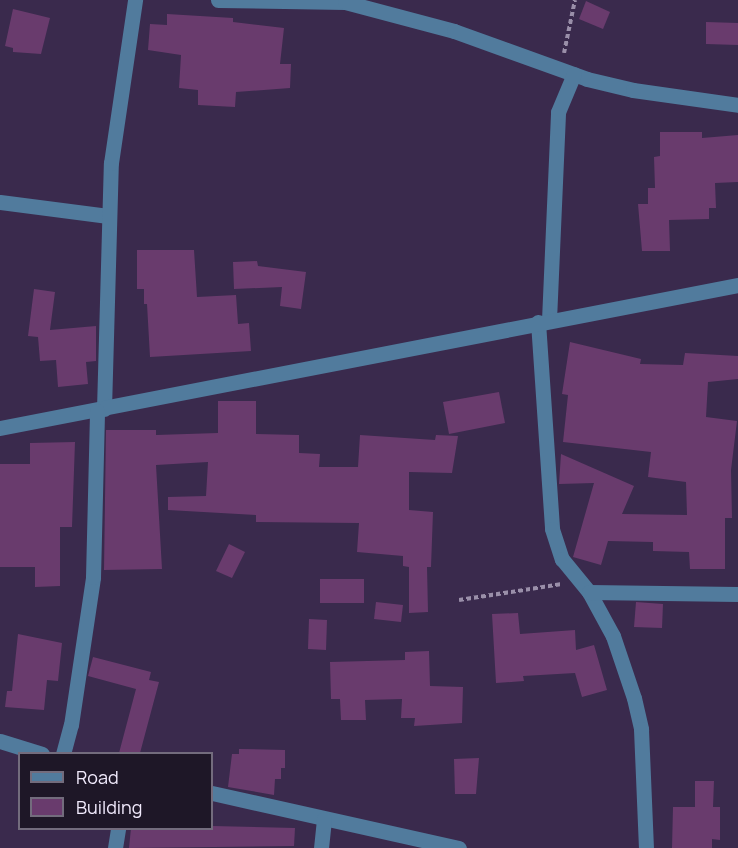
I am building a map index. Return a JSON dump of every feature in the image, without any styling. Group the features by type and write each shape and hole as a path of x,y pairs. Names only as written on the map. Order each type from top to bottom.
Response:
{"street":[{"path":"63,752 71,725 93,577 108,216 123,63 135,0"},
{"path":"218,0 346,1 454,32 568,71 633,90 738,105"},
{"path":"568,71 558,112 543,321 552,529 562,559 577,581 589,592 613,636 634,698 641,729 646,848"},
{"path":"0,202 108,216"},
{"path":"0,428 738,285"},
{"path":"589,592 738,594"},
{"path":"0,741 38,752"},
{"path":"213,793 459,848"},
{"path":"321,848 324,819"},
{"path":"115,848 118,830"}],"path":[{"path":"568,71 575,0"},
{"path":"459,600 577,581"}],"building":[{"path":"586,1 610,12 603,29 579,19"},
{"path":"13,9 50,18 41,54 13,52 13,48 5,46"},
{"path":"167,14 233,18 233,22 284,28 280,64 291,64 290,88 236,92 235,107 198,105 198,90 179,88 181,55 148,50 150,24 167,25"},
{"path":"706,22 738,23 738,45 706,44"},
{"path":"660,132 702,132 702,138 738,135 738,182 715,183 716,208 709,208 709,219 669,220 670,251 642,251 638,204 648,204 648,188 655,188 654,157 660,156"},
{"path":"137,250 194,250 197,297 236,295 238,324 249,323 251,351 150,357 147,304 144,304 144,289 137,289"},
{"path":"257,261 258,266 306,272 301,309 280,306 282,287 234,289 233,262"},
{"path":"34,289 55,292 50,330 96,326 96,361 86,362 88,384 58,387 56,360 40,361 38,337 28,336"},
{"path":"570,342 641,359 640,364 683,365 685,353 738,356 738,379 708,382 706,417 737,421 731,470 732,518 725,518 725,569 690,569 689,552 653,551 653,542 608,541 601,565 573,557 594,483 559,484 561,454 634,486 622,514 687,515 686,482 648,477 651,452 563,442 568,395 562,394"},
{"path":"499,392 505,423 449,434 443,402"},
{"path":"218,401 256,401 256,434 299,435 299,453 320,454 319,467 358,467 360,435 435,440 436,435 458,436 452,473 409,472 409,510 433,512 431,567 427,567 428,612 409,613 409,567 403,566 403,556 357,552 359,523 256,522 256,515 168,510 168,497 206,496 208,462 156,465 162,569 104,570 106,430 156,430 156,435 218,433"},
{"path":"75,442 72,527 60,527 60,586 35,587 35,567 0,567 0,464 30,464 30,443"},
{"path":"229,544 245,552 232,578 216,571"},
{"path":"320,579 364,579 364,603 320,603"},
{"path":"376,602 403,605 401,622 374,619"},
{"path":"636,602 663,604 662,628 634,627"},
{"path":"518,613 520,634 575,630 576,650 594,645 607,690 582,697 575,673 523,676 524,681 496,683 492,614"},
{"path":"309,619 327,620 326,650 308,649"},
{"path":"18,634 62,643 58,681 47,680 44,710 5,707 7,691 12,691"},
{"path":"429,651 430,686 463,687 462,723 414,726 415,718 401,718 402,699 365,700 366,720 341,720 340,699 331,699 330,662 405,660 405,652"},
{"path":"93,657 151,672 149,680 159,682 140,752 119,752 136,689 88,676"},
{"path":"239,749 285,750 285,768 281,768 281,779 275,779 274,795 228,787 232,754 239,754"},
{"path":"479,758 476,794 455,794 454,759"},
{"path":"695,781 714,781 713,807 720,807 720,840 712,839 712,848 672,848 673,807 695,807"},
{"path":"213,826 295,828 294,846 129,848 131,830 213,830"}]}
